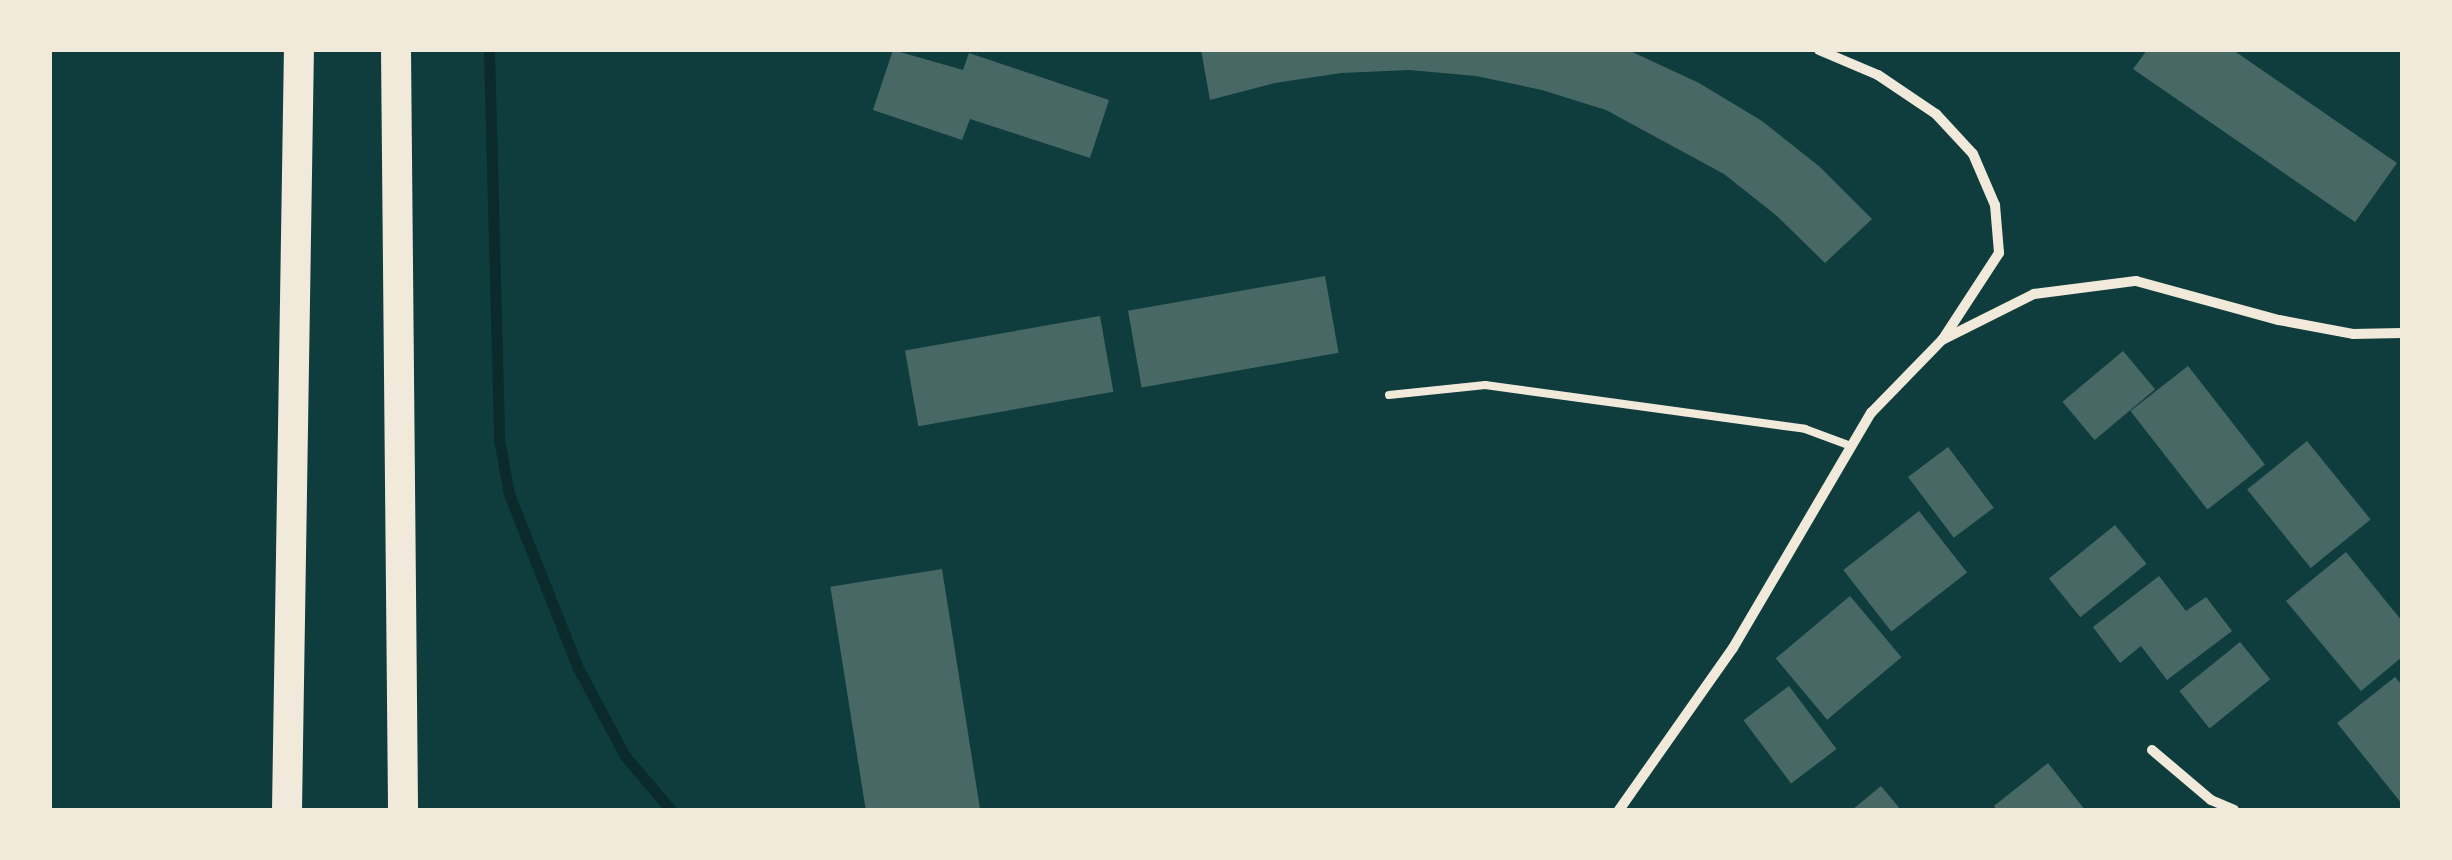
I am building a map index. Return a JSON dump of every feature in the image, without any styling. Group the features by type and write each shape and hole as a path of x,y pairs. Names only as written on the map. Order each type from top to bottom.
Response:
{"highway":[{"path":"287,810 300,50"},
{"path":"396,50 403,810"}],"street":[{"path":"1619,810 1733,648 1871,413 1942,340 1999,253 1995,204 1972,154 1936,114 1878,75 1819,50"},
{"path":"1942,340 2034,294 2136,280 2278,320 2354,334 2402,333"},
{"path":"2152,750 2211,800 2234,810"}],"lane":[{"path":"1389,395 1485,385 1805,429 1851,446"}],"building":[{"path":"893,50 963,70 969,53 1109,100 1090,158 970,119 962,140 873,110"},
{"path":"1201,50 1628,50 1699,83 1762,121 1820,167 1872,219 1825,263 1777,216 1724,174 1606,110 1542,90 1476,76 1409,70 1341,73 1275,83 1210,100"},
{"path":"2147,50 2233,50 2397,163 2355,222 2133,69"},
{"path":"1325,276 1339,353 1142,388 1128,311"},
{"path":"1100,316 1113,392 918,426 905,350"},
{"path":"2123,351 2155,389 2095,440 2062,402"},
{"path":"2188,366 2265,465 2207,509 2130,411"},
{"path":"2307,441 2371,519 2311,568 2247,489"},
{"path":"1948,447 1994,508 1954,538 1908,477"},
{"path":"1919,511 1967,572 1891,632 1843,570"},
{"path":"2115,525 2146,564 2080,617 2049,578"},
{"path":"2346,552 2402,621 2402,657 2361,691 2286,601"},
{"path":"942,569 980,810 866,810 830,587"},
{"path":"2159,576 2186,611 2206,597 2232,631 2167,680 2141,646 2120,663 2093,627"},
{"path":"1850,596 1901,657 1827,720 1776,658"},
{"path":"2240,642 2270,679 2210,728 2179,691"},
{"path":"2395,677 2402,685 2402,804 2337,723"},
{"path":"1789,686 1837,749 1791,783 1743,720"},
{"path":"2048,763 2085,810 1997,810 1994,806"},
{"path":"1881,786 1901,810 1852,810"}],"waterway":[{"path":"489,50 499,439 509,494 578,668 625,756 671,810"}]}
